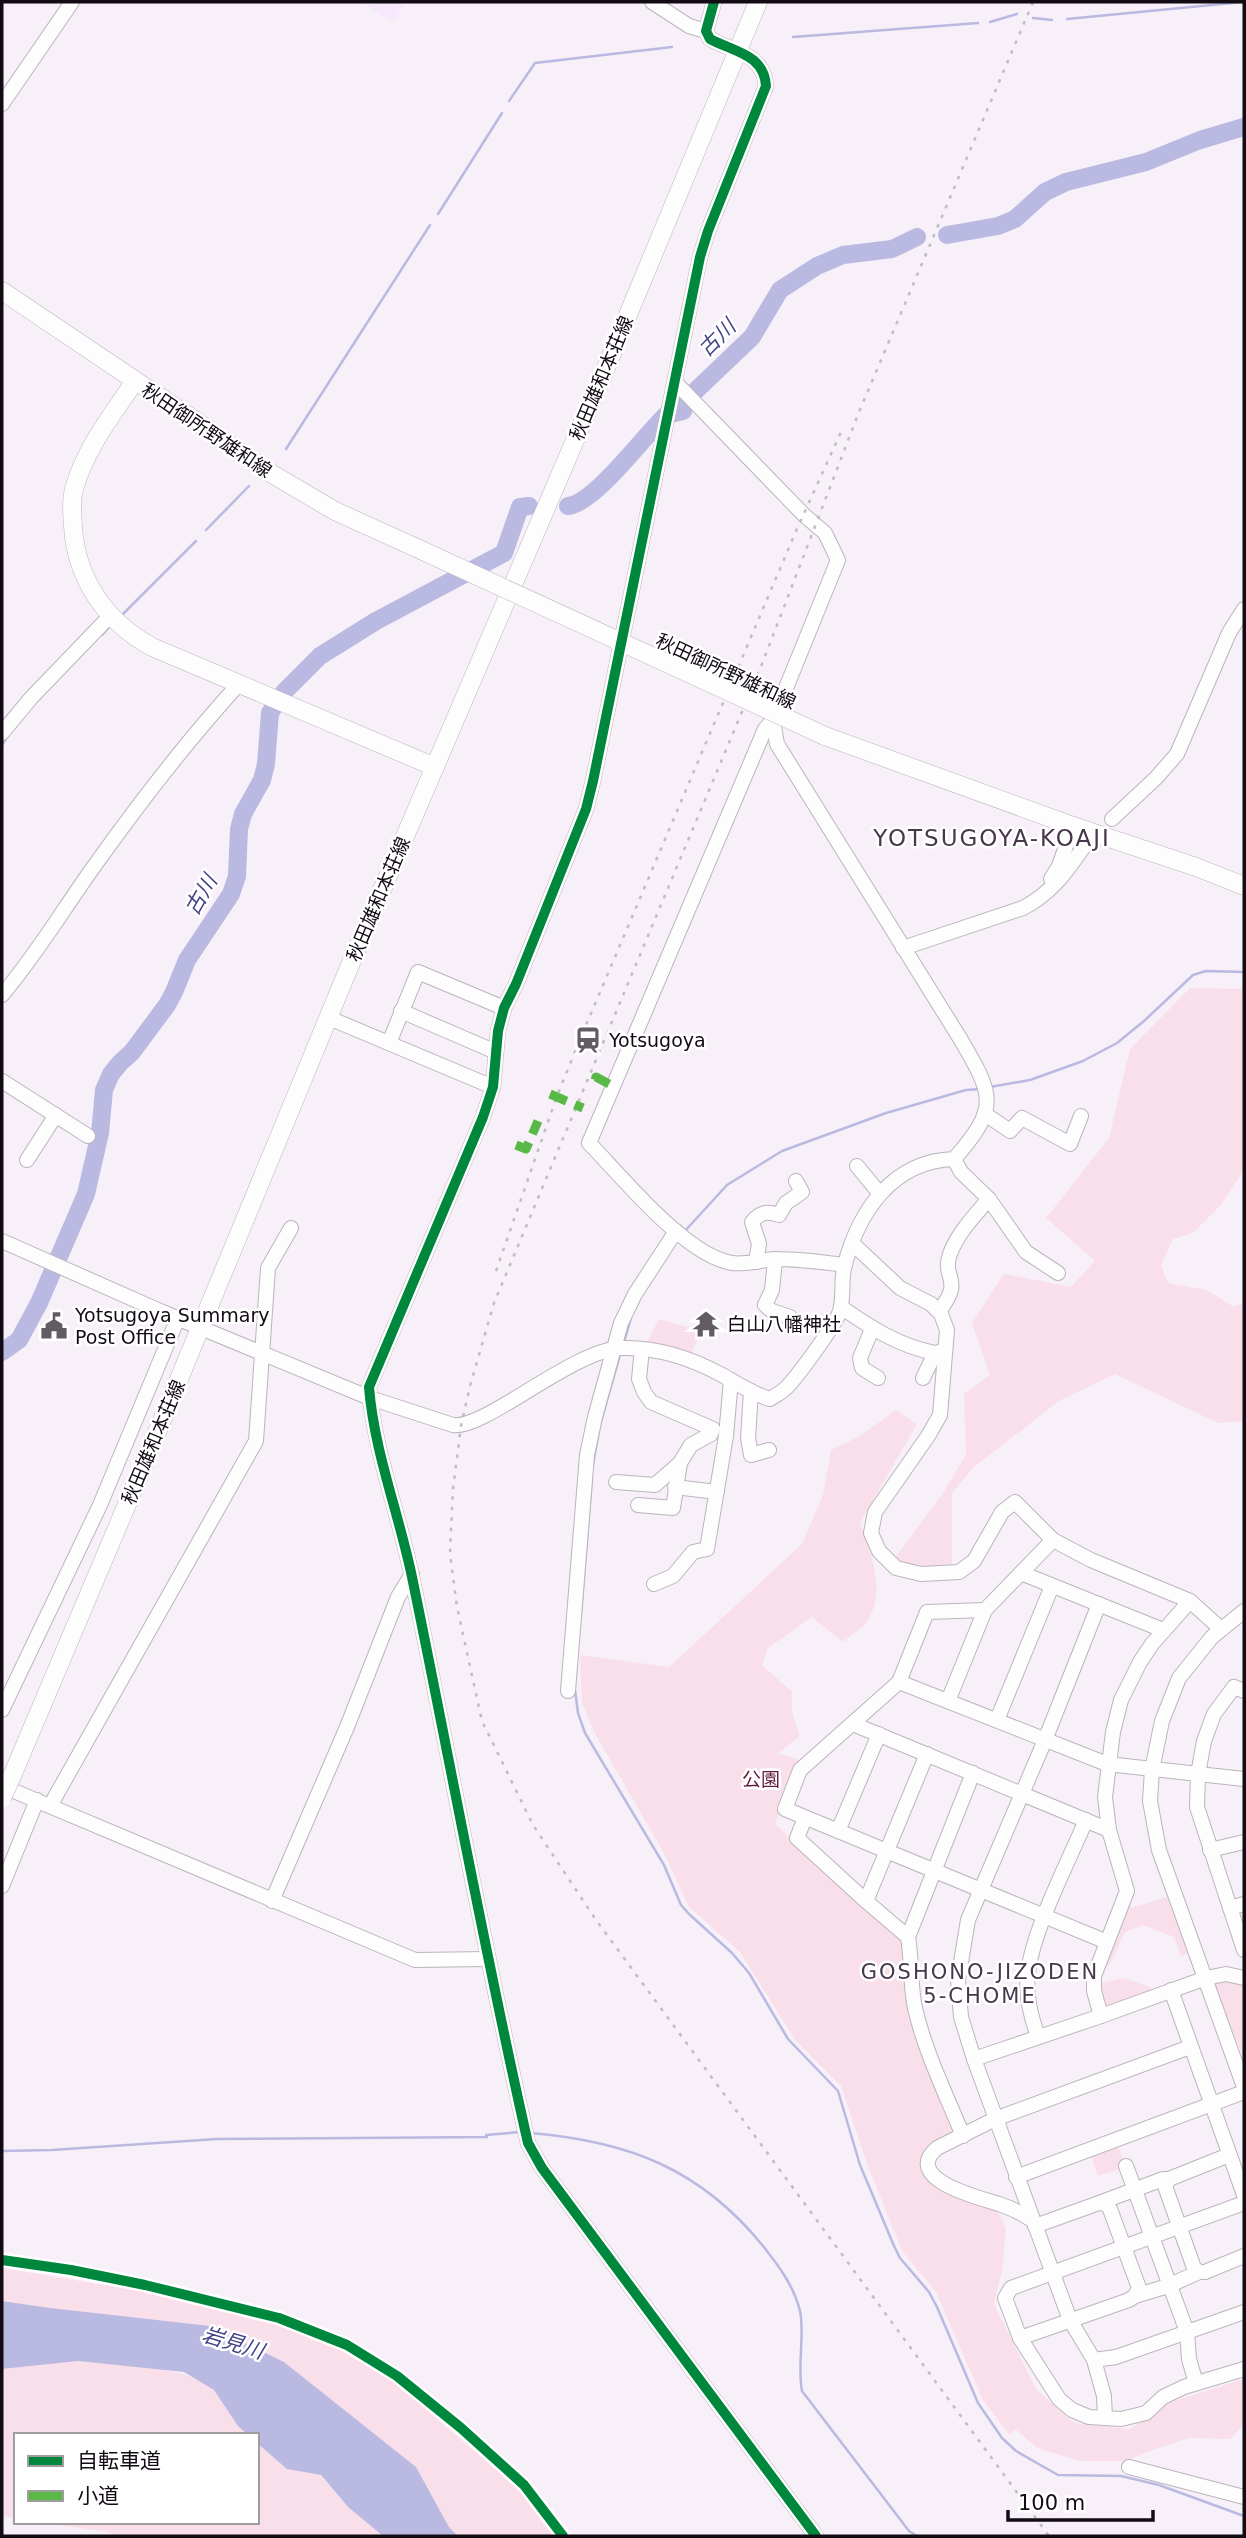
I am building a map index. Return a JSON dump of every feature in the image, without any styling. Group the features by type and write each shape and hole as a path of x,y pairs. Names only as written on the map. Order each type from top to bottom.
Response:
{"main road":[{"name":"秋田雄和本荘線","path":"2,1798 355,953 606,368 758,2"},
{"name":"秋田御所野雄和線","path":"2,291 267,471 335,511 825,736 1244,886"},
{"name":"秋田御所野雄和線","path":"135,381 101,431 82,467 74,491 74,549 96,598 113,619 152,647 435,767"}],"street":[{"path":"2,104 72,2"},
{"path":"652,2 689,26 706,31"},
{"path":"714,2 706,31 710,40 759,63 765,74 766,86 708,231 688,317 684,391 671,406 586,809 504,1008 498,1031 493,1087 478,1130 369,1387 372,1415 412,1574 488,1959 528,2143 542,2168 816,2536"},
{"path":"684,391 804,515 825,533 838,560 773,720 765,729 589,1143 679,1235 715,1259 734,1264 775,1259 845,1265"},
{"path":"1112,819 1149,785 1177,754 1229,634 1244,609"},
{"path":"2,733 31,698 113,619"},
{"path":"2,995 193,733 238,685"},
{"path":"773,720 777,744 961,1040 986,1088 985,1114 954,1159"},
{"path":"1040,898 1059,866 1073,826"},
{"path":"903,948 1023,908 1040,898 1062,878 1085,845"},
{"path":"389,1043 418,972 504,1008"},
{"path":"401,1010 496,1052"},
{"path":"329,1018 493,1087"},
{"path":"2,1081 88,1136"},
{"path":"985,1114 1010,1131 1022,1118 1070,1144 1081,1115"},
{"path":"27,1160 56,1115"},
{"path":"2,1241 263,1355 370,1398 461,1426 562,1369 626,1348 692,1360 770,1399 786,1389 839,1314 845,1265 868,1208 880,1194 914,1167 934,1159 954,1159"},
{"path":"954,1159 961,1172 989,1199 1026,1252 1058,1273"},
{"path":"857,1166 880,1194"},
{"path":"756,1262 760,1244 752,1222 758,1214 769,1211 779,1215 786,1203 802,1192 796,1181"},
{"path":"939,1311 954,1286 948,1265 950,1254 968,1224 989,1199"},
{"path":"2,1886 43,1803 256,1441 268,1268 290,1228"},
{"path":"679,1235 635,1294 621,1323 626,1348 644,1392 651,1402 720,1428"},
{"path":"852,1243 900,1288 939,1311 947,1330 940,1351 923,1378"},
{"path":"775,1259 772,1290 765,1305 772,1311 790,1317"},
{"path":"841,1307 872,1329 911,1348 940,1351"},
{"path":"2,1710 100,1505 178,1318"},
{"path":"872,1329 860,1358 862,1368 878,1378"},
{"path":"568,1691 587,1455 626,1348"},
{"path":"940,1351 940,1415 875,1512 872,1533 879,1551 896,1568 921,1574 959,1572 974,1561 1002,1512 1015,1502 1053,1540 1091,1560 1189,1601 1221,1629"},
{"path":"654,1584 673,1576 693,1552 707,1549 717,1492 720,1428 731,1380"},
{"path":"751,1391 748,1438 751,1455 769,1450"},
{"path":"616,1482 655,1485 680,1463 691,1445 720,1428"},
{"path":"638,1505 673,1508 680,1463"},
{"path":"675,1487 717,1492"},
{"path":"948,1701 985,1610 1053,1540"},
{"path":"1021,1573 1163,1630"},
{"path":"272,1901 347,1727 398,1597 412,1574"},
{"path":"997,1720 1052,1586"},
{"path":"1101,2016 1094,1992 1094,1976 1128,1891 1109,1830 1105,1797 1107,1764 1121,1700 1140,1662 1163,1630 1189,1601"},
{"path":"1099,1605 968,1920 958,1980 961,2017 974,2059 1052,2274 1070,2319 1094,2360 1104,2396 1105,2418"},
{"path":"985,1610 927,1612 898,1682 800,1770 785,1810 1107,1942"},
{"path":"1244,1611 1221,1629 1179,1678 1163,1721 1152,1770 1150,1801 1156,1841 1244,2086"},
{"path":"898,1682 1107,1764 1244,1779"},
{"path":"1244,1692 1234,1687 1214,1714 1204,1741 1198,1774 1197,1807 1210,1850 1237,1906 1244,1950"},
{"path":"853,1724 1109,1830"},
{"path":"838,1831 879,1734"},
{"path":"866,1901 927,1754"},
{"path":"963,2136 921,2033 914,2004 908,1937 973,1773"},
{"path":"7,1781 43,1803 415,1960 488,1959"},
{"path":"805,1818 797,1838 908,1937"},
{"path":"1038,2037 1029,2004 1028,1973 1045,1917 1086,1820"},
{"path":"1210,1850 1244,1842"},
{"path":"974,2059 1206,1978 1226,1974 1244,1978"},
{"path":"1171,1990 1244,2195"},
{"path":"1034,2224 1021,2213 969,2196 941,2182 931,2174 928,2164 930,2155 995,2119 1190,2047"},
{"path":"1016,2177 1244,2092"},
{"path":"1034,2224 1169,2179 1229,2155"},
{"path":"1126,2166 1187,2332 1189,2359 1196,2383"},
{"path":"1169,2179 1165,2186 1194,2268 1199,2272"},
{"path":"1098,2203 1111,2209 1139,2288 1135,2297"},
{"path":"1244,2203 1011,2288 1005,2298 1020,2338 1059,2399 1072,2410 1089,2417 1121,2419 1146,2413 1163,2397 1196,2383 1244,2369"},
{"path":"1020,2338 1244,2256"},
{"path":"1094,2360 1116,2357 1244,2312"},
{"path":"1129,2467 1244,2497"}],"shaded area":[{"path":"361,2 406,2 392,23"}],"green space":[{"path":"1190,988 1244,989 1244,1170 1221,1205 1193,1233 1173,1239 1161,1265 1168,1283 1207,1290 1234,1307 1244,1302 1244,1421 1218,1423 1115,1374 1059,1401 974,1467 952,1493 952,1565 923,1567 901,1562 895,1558 943,1493 966,1455 964,1394 990,1375 972,1323 1004,1274 1071,1287 1095,1261 1046,1218 1109,1138 1130,1049"},
{"path":"659,1319 701,1331 691,1354 647,1342"},
{"name":"公園","path":"896,1410 917,1424 860,1523 875,1574 872,1612 863,1627 843,1642 812,1617 768,1648 762,1665 792,1692 792,1712 800,1736 778,1753 799,1760 775,1824 903,1941 907,1995 953,2114 953,2132 928,2145 920,2165 937,2186 996,2208 1006,2229 1002,2271 994,2304 1036,2389 1074,2423 1130,2429 1171,2402 1244,2379 1244,2427 1230,2439 1189,2438 1126,2461 1080,2461 1037,2448 1015,2429 1009,2435 983,2400 936,2292 902,2251 866,2161 841,2086 796,2041 740,1952 689,1907 665,1855 594,1732 582,1703 580,1655 669,1667 802,1544 823,1495 831,1450 860,1436"},
{"path":"1167,1897 1189,1953 1181,1956 1174,1937 1143,1925 1125,1932 1109,1966 1102,1964 1128,1898 1131,1908"},
{"path":"1124,1978 1150,1987 1152,1992 1110,2007 1103,2005 1098,1988 1100,1983"},
{"path":"1230,1979 1244,1983 1244,2059 1214,1985"},
{"path":"1116,2143 1123,2165 1120,2169 1098,2176 1090,2152"},
{"path":"2,2268 140,2291 272,2323 343,2351 393,2381 520,2490 553,2536 458,2536 449,2527 416,2467 284,2362 50,2308 2,2301"},
{"path":"78,2361 171,2371 204,2382 215,2391 246,2433 14,2433 14,2518 2,2516 2,2369"},
{"path":"259,2445 287,2469 320,2475 348,2507 383,2536 118,2536 53,2524 259,2524"}],"water":[{"name":"岩見川","path":"2,2301 210,2326 284,2362 416,2467 449,2527 458,2536 383,2536 348,2507 321,2475 287,2469 259,2445 259,2433 246,2433 238,2426 214,2390 184,2372 78,2361 2,2369"}],"waterway":[{"path":"1067,19 1243,2"},
{"path":"990,22 1017,14"},
{"path":"1033,18 1052,20"},
{"path":"793,37 978,23"},
{"path":"509,101 535,63 672,47"},
{"path":"438,214 502,113"},
{"name":"古川","path":"947,235 998,226 1015,219 1045,192 1066,182 1146,162 1200,140 1244,127"},
{"path":"286,449 430,225"},
{"name":"古川","path":"568,506 579,502 605,481 666,415 683,411 687,399 752,337 780,290 817,266 843,255 892,249 917,237"},
{"path":"206,530 249,486"},
{"name":"古川","path":"2,1352 19,1340 39,1303 86,1194 100,1133 104,1090 111,1074 132,1052 167,1005 187,960 231,894 237,876 239,829 243,814 262,780 266,764 270,713 284,692 320,656 376,621 504,553 520,507 529,506"},
{"path":"122,615 196,541"},
{"path":"102,635 112,624"},
{"path":"2,745 7,737"},
{"path":"990,1087 1030,1080 1083,1061 1117,1043 1193,975 1206,971 1244,972"},
{"path":"684,1232 727,1185 782,1151 886,1113 966,1090 980,1089"},
{"path":"624,1342 631,1318"},
{"path":"593,1464 600,1425 620,1355"},
{"path":"581,1614 592,1477"},
{"path":"575,1690 578,1713 585,1733 664,1865 681,1905 732,1953 749,1973 788,2039 838,2091 860,2165 894,2246 900,2258 929,2292 978,2403 1002,2438 1016,2451 1058,2475 1121,2476 1159,2485 1244,2516"},
{"path":"2,2151 217,2139 487,2137 486,2135 520,2132"},
{"path":"530,2133 598,2143 659,2163 687,2178 739,2219 780,2268 797,2302 802,2330 802,2391 909,2531 917,2536"}],"railway":[{"path":"1033,2 859,412 762,664 494,1303 461,1426 453,1489 450,1553 457,1607 482,1721 533,1825 596,1920 1049,2536"},
{"path":"496,1271 557,1096 581,1037 796,531 841,432"}],"marked path":[{"path":"595,1080 596,1077 613,1086"},
{"path":"550,1094 583,1108"},
{"path":"516,1145 526,1149 538,1121"}],"cycle path":[{"path":"714,2 706,31 710,39 754,60 764,75 766,86 700,257 593,781 586,809 504,1008 498,1031 493,1087 483,1117 369,1387 381,1459 407,1553 528,2143 542,2168 816,2536"},
{"path":"2,2260 145,2285 279,2318 347,2345 397,2376 461,2428 524,2485 563,2536"}],"place":[{"name":"Yotsugoya","path":"588,1040"},
{"name":"白山八幡神社","path":"706,1324"},
{"name":"Yotsugoya Summary Post Office","path":"54,1326"}],"district":[{"name":"YOTSUGOYA-KOAJI","path":"992,838"},
{"name":"GOSHONO-JIZODEN 5-CHOME","path":"980,1984"}]}
